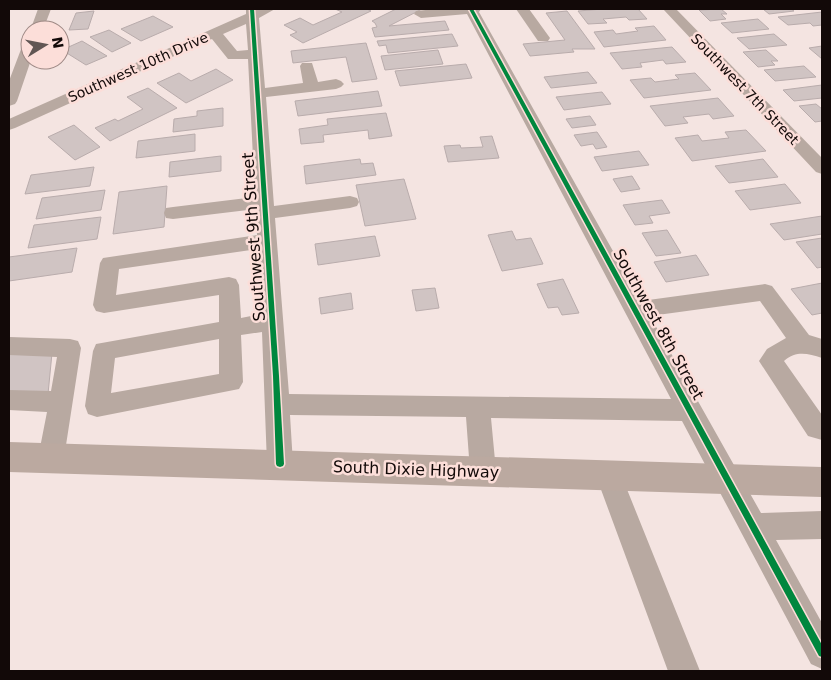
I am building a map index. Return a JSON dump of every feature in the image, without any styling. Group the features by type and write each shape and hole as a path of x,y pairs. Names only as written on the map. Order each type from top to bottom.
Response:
{"main road":[{"name":"South Dixie Highway","path":"9,457 822,482"}],"street":[{"name":"Southwest 10th Drive","path":"9,125 214,33 252,12 268,9"},
{"name":"Southwest 8th Street","path":"472,9 822,652"},
{"path":"421,14 437,11 476,9"},
{"path":"522,9 542,38"},
{"name":"Southwest 7th Street","path":"669,9 822,168"},
{"name":"Southwest 9th Street","path":"252,12 273,321 280,464"},
{"path":"214,33 233,56 255,54"},
{"path":"307,66 311,87"},
{"path":"9,101 20,70"},
{"path":"258,93 336,84"},
{"path":"173,213 350,202"},
{"path":"267,241 110,263 104,305 229,285 230,329 232,382 97,406 104,351 230,329 273,321"},
{"path":"636,310 765,292 813,346"},
{"path":"9,346 70,348 52,458"},
{"path":"813,346 792,346 776,352 771,361 817,428 822,429"},
{"path":"9,400 61,402"},
{"path":"278,404 691,410"},
{"path":"478,407 484,472"},
{"path":"609,476 684,671"},
{"path":"754,527 822,525"}],"building":[{"path":"335,9 367,9 371,11 303,43 290,35 297,32 284,25 300,18 313,25 342,12"},
{"path":"396,9 422,9 389,26 445,21 449,30 375,37 372,28 377,27 372,21"},
{"path":"638,9 647,19 629,20 626,17 603,19 607,23 588,24 578,11"},
{"path":"721,9 727,14 721,14 726,19 710,21 699,10"},
{"path":"763,9 791,9 794,11 769,14"},
{"path":"94,11 88,29 70,30 76,13"},
{"path":"567,11 595,49 572,49 574,52 530,56 523,44 565,40 546,13"},
{"path":"822,12 822,25 813,26 810,23 788,25 778,17"},
{"path":"153,16 173,27 141,41 121,29"},
{"path":"758,19 769,29 732,33 721,23"},
{"path":"654,26 666,40 604,47 594,32 613,30 616,34 638,31 635,28"},
{"path":"109,30 131,43 112,52 90,37"},
{"path":"452,34 458,46 388,53 386,45 379,46 377,41"},
{"path":"774,34 787,45 749,49 737,38"},
{"path":"82,41 107,56 86,65 70,55 70,46"},
{"path":"366,43 377,79 352,82 346,57 293,63 291,51"},
{"path":"822,46 822,59 809,48"},
{"path":"672,47 686,62 666,64 663,60 640,63 642,67 622,69 610,53"},
{"path":"438,50 443,64 385,70 381,56"},
{"path":"766,50 778,61 771,61 775,65 758,67 743,52"},
{"path":"466,64 472,78 400,86 395,71"},
{"path":"804,66 816,77 775,81 764,70"},
{"path":"216,69 233,80 186,103 157,83 179,73 191,81"},
{"path":"588,72 597,83 551,88 544,77"},
{"path":"695,73 711,90 644,98 630,80 651,78 655,82 679,79 675,75"},
{"path":"822,85 822,98 794,101 783,90"},
{"path":"148,88 177,108 110,141 95,128 115,119 118,121 143,109 127,97"},
{"path":"378,91 382,106 298,116 295,101"},
{"path":"602,92 611,104 564,110 556,97"},
{"path":"718,98 734,116 713,119 709,114 683,117 688,123 665,126 650,106"},
{"path":"816,104 822,109 822,121 815,122 799,106"},
{"path":"223,108 223,126 173,132 174,119 197,116 197,111"},
{"path":"386,113 392,136 369,139 368,130 323,135 324,142 301,144 299,129 328,125 327,119"},
{"path":"590,116 596,125 572,128 566,119"},
{"path":"74,125 100,147 75,160 48,137"},
{"path":"746,130 766,151 692,161 675,138 698,135 702,141 729,138 725,132"},
{"path":"597,132 607,147 596,149 593,144 581,146 574,135"},
{"path":"195,134 195,151 136,158 138,141"},
{"path":"492,136 499,158 448,162 444,146 460,145 461,148 483,147 480,137"},
{"path":"639,151 649,165 602,171 594,157"},
{"path":"221,156 221,171 169,177 170,162"},
{"path":"360,159 361,164 373,163 376,175 306,184 304,166"},
{"path":"763,159 778,177 729,183 715,166"},
{"path":"94,167 90,186 25,194 31,175"},
{"path":"632,176 640,189 621,192 613,179"},
{"path":"404,179 416,219 365,226 356,185"},
{"path":"785,184 801,203 750,210 735,191"},
{"path":"167,186 164,227 113,234 119,192"},
{"path":"105,190 101,210 36,219 42,198"},
{"path":"662,200 670,213 649,216 653,223 635,225 623,205"},
{"path":"822,216 822,234 784,240 770,224"},
{"path":"101,217 97,239 28,248 34,225"},
{"path":"667,230 681,253 656,256 642,233"},
{"path":"512,231 516,240 531,238 543,264 502,271 488,235"},
{"path":"375,236 380,256 318,265 315,244"},
{"path":"822,238 822,267 817,268 796,242"},
{"path":"77,248 72,272 9,281 9,257"},
{"path":"696,255 709,275 666,282 654,262"},
{"path":"563,279 579,313 562,315 558,307 548,308 537,284"},
{"path":"822,283 822,313 812,315 791,289"},
{"path":"435,288 439,308 416,311 412,290"},
{"path":"351,293 353,309 321,314 319,298"},
{"path":"9,352 52,353 48,394 9,392"}],"cycle path":[{"path":"252,9 280,464"},
{"path":"471,9 822,653"}]}
